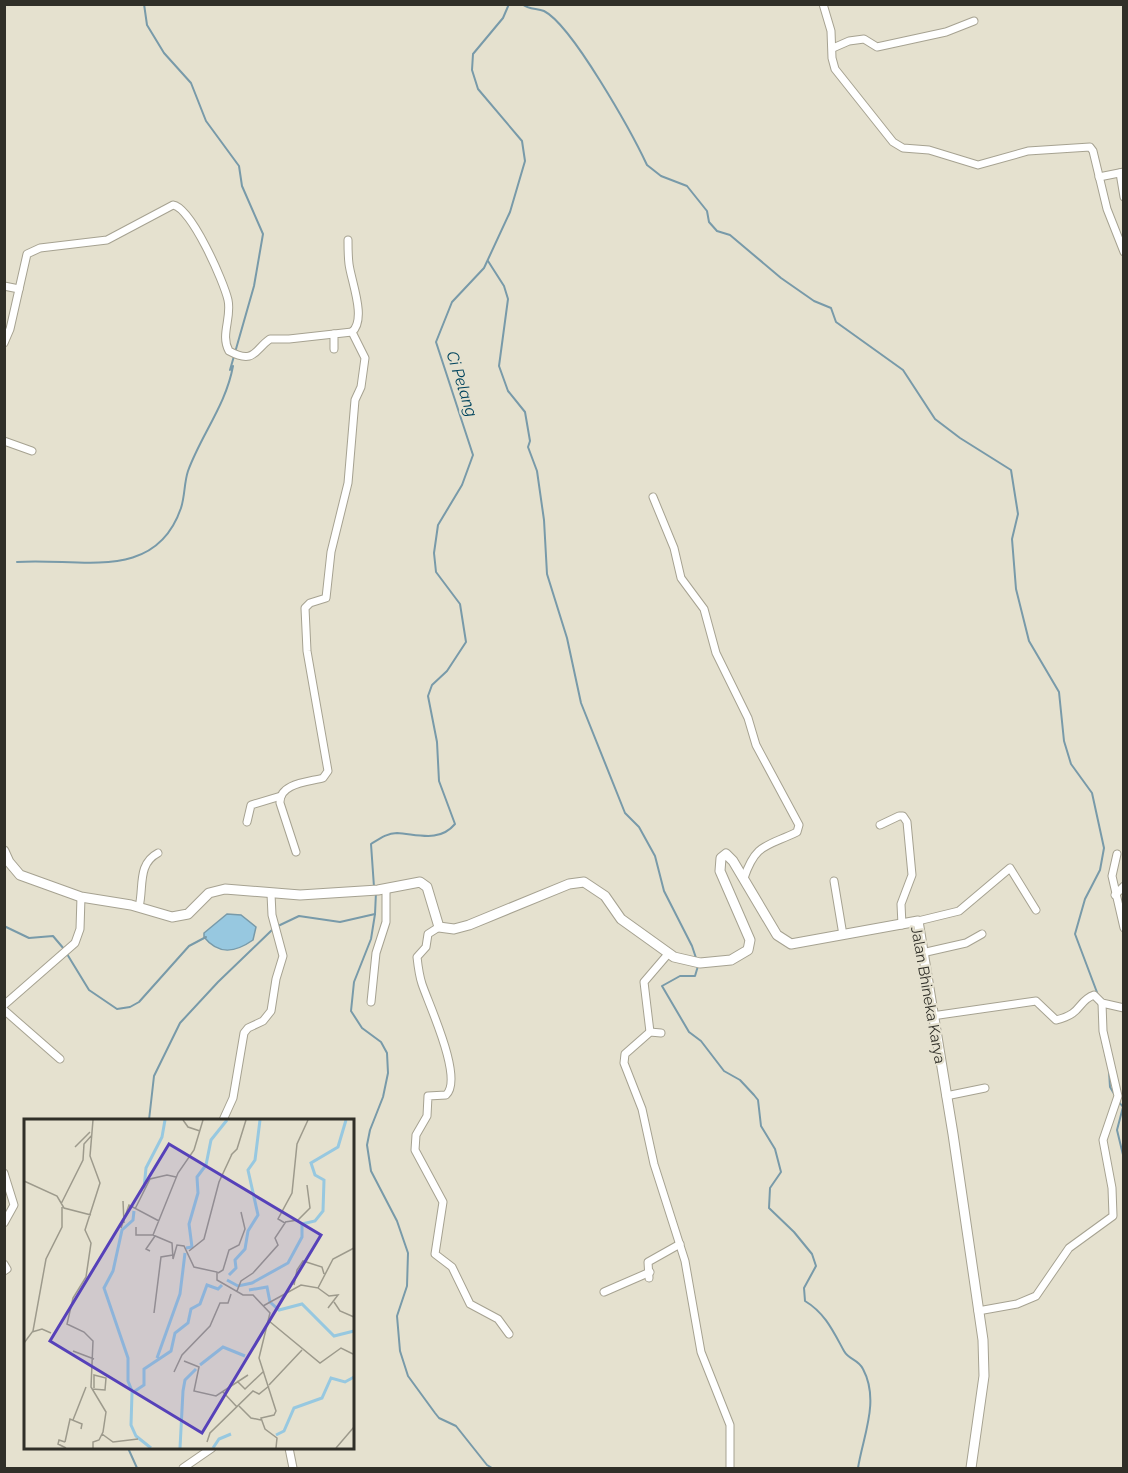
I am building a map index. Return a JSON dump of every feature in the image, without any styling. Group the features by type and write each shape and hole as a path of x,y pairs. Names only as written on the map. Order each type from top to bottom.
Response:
{"street":[{"path":"823,4 831,31 832,58 835,69 864,108 899,146 929,150 978,165 1028,151 1087,146 1093,151 1107,208 1121,235 1124,252"},
{"path":"833,48 849,40 864,39 877,47 946,32 974,21"},
{"path":"1100,177 1121,173 1124,197"},
{"path":"4,343 10,329 24,259 30,252 40,248 106,240 158,212 177,205 192,224 219,275 228,300 225,341 231,353 246,356 259,352 270,339 352,332 357,325 357,302 349,266 348,240"},
{"path":"4,286 19,289"},
{"path":"248,822 251,805 281,796 288,788 323,778 328,772 307,651 305,608 310,603 326,598 331,552 348,483 355,400 361,387 365,358 352,332"},
{"path":"334,334 334,349"},
{"path":"4,441 32,451"},
{"path":"653,496 674,548 681,578 704,609 716,653 745,711 756,745 799,825 797,832 759,849 753,855 744,878"},
{"path":"281,796 280,803 296,852"},
{"path":"880,825 899,816 903,816 907,822 912,875 900,908 902,925"},
{"path":"4,851 9,862 20,875 81,897 139,907 176,917 191,912 213,891 233,889 272,894 312,895 386,889 420,882 425,884 439,927 428,934 426,947 417,957 421,983 448,1054 449,1090 446,1095 429,1096 427,1116 416,1136 415,1150 443,1202 435,1254 452,1267 470,1304 498,1319 509,1334"},
{"path":"139,907 144,866 148,859 158,853"},
{"name":"Jalan Bhineka Karya","path":"439,927 454,929 470,925 569,884 584,882 604,896 621,919 654,940 668,954 688,961 712,963 731,960 748,950 750,940 720,871 721,858 724,854 730,856 777,935 785,942 791,944 918,921 978,1311 984,1376 971,1468"},
{"path":"1117,854 1112,876 1124,928"},
{"path":"918,921 959,911 1010,867 1036,910"},
{"path":"834,881 843,935"},
{"path":"1115,895 1124,886"},
{"path":"371,1002 376,953 386,922 386,889"},
{"path":"223,1119 233,1098 244,1033 248,1028 263,1022 271,1011 276,979 284,956 273,915 272,894"},
{"path":"4,1005 75,943 80,929 81,897"},
{"path":"922,953 966,943 982,934"},
{"path":"650,1032 644,982 668,954"},
{"path":"932,1016 1036,1000 1056,1020 1078,1011 1094,994 1102,1003 1124,1008"},
{"path":"978,1311 1017,1304 1036,1296 1069,1248 1113,1216 1112,1188 1103,1140 1118,1096 1103,1031 1102,1003"},
{"path":"4,1010 60,1059"},
{"path":"661,1033 650,1032 625,1054 624,1063 642,1109 654,1164 688,1272 701,1352 730,1425 730,1468"},
{"path":"946,1096 985,1088"},
{"path":"4,1173 14,1205 4,1223"},
{"path":"604,1292 650,1275 648,1262 680,1244"},
{"path":"4,1264 7,1269 4,1272"},
{"path":"183,1468 211,1449"},
{"path":"290,1449 293,1468"}],"water":[{"path":"227,914 241,915 256,927 253,940 228,950 216,947 204,937 204,933"}],"waterway":[{"path":"17,562 112,562 134,557 153,548 169,532 181,508 188,471 230,380 233,366 230,370 254,286 263,234 242,186 239,166 206,121 191,83 164,53 147,25 144,4"},
{"name":"Ci Pelang","path":"374,887 371,844 393,833 420,836 442,834 455,824 439,781 437,742 428,696 432,685 447,671 466,642 460,604 436,572 434,553 438,525 462,485 473,455 436,342 452,302 484,268 510,212 525,161 522,141 478,89 472,70 473,54 503,18 509,4"},
{"path":"522,4 544,11 556,20 570,36 629,129 647,165 661,176 687,186 707,211 709,222 717,231 730,235 781,278 814,301 831,308 836,322 903,370 935,419 960,438 1011,470 1018,514 1012,539 1016,589 1029,641 1059,692 1064,741 1071,764 1092,793 1104,848 1100,870 1085,899 1075,934 1098,995"},
{"path":"488,261 504,286 508,299 499,366 508,391 525,412 530,441 528,447 537,471 544,520 547,574 567,638 581,703 625,813 639,827 655,856 664,891 696,958"},
{"path":"278,926 299,916 340,922 375,914 376,892"},
{"path":"375,914 371,939 354,982 351,1011 362,1028 381,1042 387,1053 388,1073 383,1097 370,1130 367,1145 371,1171 397,1221 408,1253 407,1286 397,1316 400,1351 408,1376 439,1418 456,1426 487,1465 492,1468 512,1468"},
{"path":"4,926 29,938 53,936 64,949"},
{"path":"149,1119 154,1076 180,1023 218,982 273,929"},
{"path":"67,954 89,990 117,1009 130,1007 139,1002 189,946 206,937"},
{"path":"698,966 695,976 680,976 662,986 689,1032 701,1041 724,1071 740,1080 758,1100 761,1126 775,1149 781,1172 770,1188 769,1208 794,1232 812,1254 816,1266 804,1288 805,1301 823,1317 846,1354 859,1363 868,1381 869,1418 858,1468"},
{"path":"1102,1040 1106,1057"},
{"path":"1109,1071 1110,1087 1116,1097"},
{"path":"1119,1102 1123,1107 1117,1130 1124,1159"},
{"path":"128,1449 137,1468"}]}
